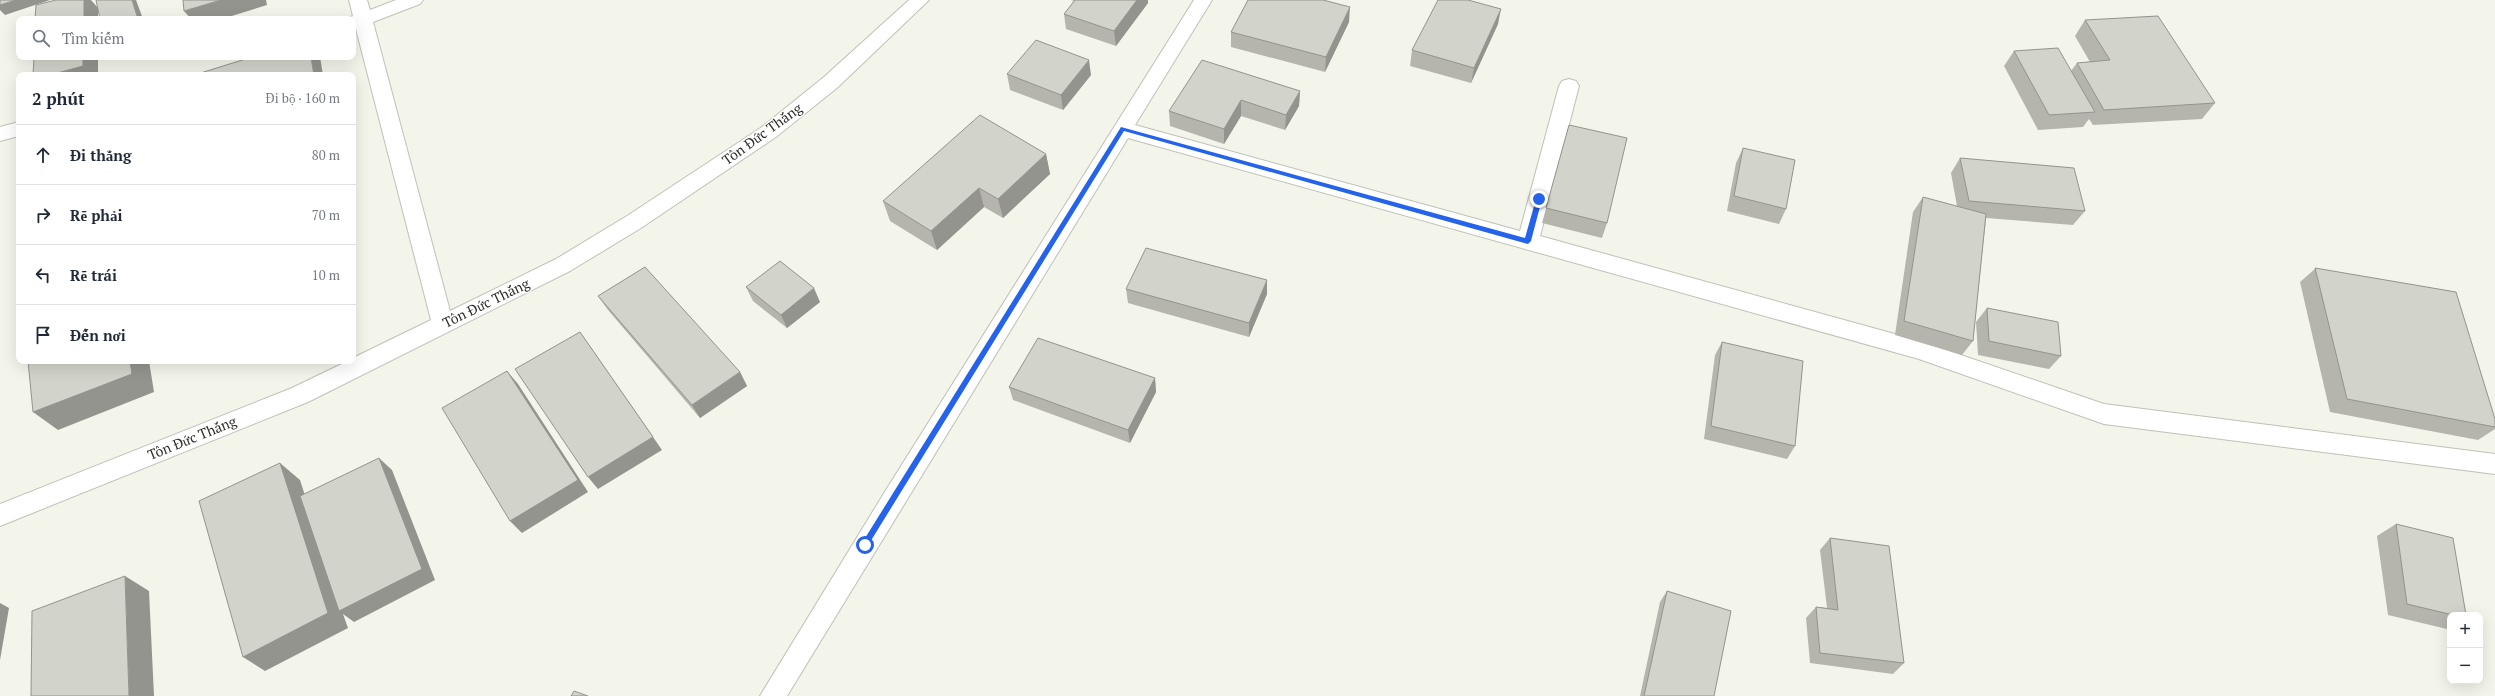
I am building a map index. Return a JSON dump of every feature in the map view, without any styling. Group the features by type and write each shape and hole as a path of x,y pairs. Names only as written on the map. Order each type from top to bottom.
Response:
{"street":[{"path":"358,0 358,21 443,324"},
{"path":"358,21 414,0"},
{"name":"Tôn Đức Thắng","path":"0,515 300,395 563,265 634,222 769,132 831,82 920,0"},
{"path":"773,696 894,497 1203,0"},
{"path":"1528,241 1569,86"},
{"path":"1123,129 1920,350 2104,414 2388,452 2495,464"},
{"path":"0,134 16,130"}],"building":[{"path":"0,0 16,0 0,5"},
{"path":"56,0 84,0 84,16 35,16 36,5"},
{"path":"96,0 132,0 137,16 99,16"},
{"path":"183,0 221,0 184,11"},
{"path":"1075,0 1137,0 1114,31 1064,14"},
{"path":"1248,0 1323,0 1350,7 1326,57 1231,32"},
{"path":"1438,0 1468,0 1501,9 1474,68 1412,50"},
{"path":"2158,16 2215,103 2104,110 2077,63 2110,60 2085,20"},
{"path":"1036,40 1089,60 1061,95 1007,74"},
{"path":"2058,48 2095,112 2049,115 2014,51"},
{"path":"34,60 83,60 83,66 61,72 33,72"},
{"path":"242,60 312,60 314,72 204,72"},
{"path":"1202,60 1300,91 1286,115 1241,100 1224,129 1169,111"},
{"path":"980,115 1046,154 998,199 979,188 931,231 883,201"},
{"path":"1569,125 1627,138 1607,223 1546,208"},
{"path":"1743,148 1795,160 1786,209 1734,196"},
{"path":"1960,158 2074,168 2085,211 1969,201"},
{"path":"1923,197 1986,214 1973,341 1904,321"},
{"path":"1146,248 1267,280 1249,323 1126,289"},
{"path":"780,261 814,288 781,315 746,287"},
{"path":"645,267 740,372 692,405 598,296"},
{"path":"2315,268 2456,292 2495,419 2495,427 2347,399"},
{"path":"1987,308 2058,322 2061,356 1989,341"},
{"path":"580,332 653,437 588,477 515,369"},
{"path":"1038,338 1155,378 1128,430 1009,387"},
{"path":"1722,342 1803,361 1795,446 1711,426"},
{"path":"28,364 130,364 132,374 33,412"},
{"path":"507,371 578,480 510,521 442,408"},
{"path":"379,458 422,569 339,611 300,496"},
{"path":"280,463 328,613 243,657 199,501"},
{"path":"2396,524 2453,538 2465,612 2447,612 2447,614 2407,604"},
{"path":"1830,538 1889,546 1904,663 1820,653 1816,607 1838,610"},
{"path":"125,576 129,696 31,696 32,611"},
{"path":"1667,591 1731,611 1714,696 1644,696"},
{"path":"574,691 588,696 571,696"}],"route":[{"path":"865,545 1123,129 1528,241 1539,199"}]}
